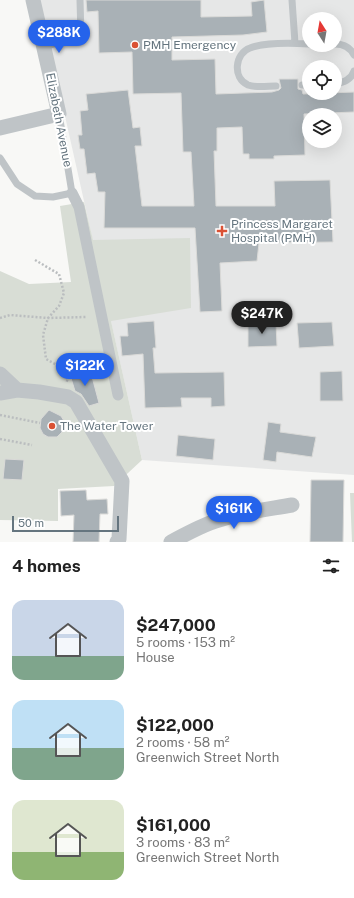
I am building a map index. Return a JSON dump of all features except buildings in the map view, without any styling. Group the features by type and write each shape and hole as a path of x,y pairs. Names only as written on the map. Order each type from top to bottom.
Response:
{"street":[{"name":"Elizabeth Avenue","path":"33,0 59,114"},
{"path":"0,128 59,114"},
{"path":"72,193 79,207 118,395"},
{"path":"0,374 17,390"},
{"path":"0,393 17,390 68,397 76,402 122,481 117,542"},
{"path":"171,542 209,523 228,517 292,505"}],"lane":[{"path":"44,47 81,36 80,0"},
{"path":"292,0 295,43"},
{"path":"276,86 252,86 243,82 237,71 236,65 238,59 250,48 262,45 302,44"},
{"path":"342,45 346,46 354,55"},
{"path":"342,83 349,79 354,71"},
{"name":"Elizabeth Avenue","path":"59,114 72,193"},
{"path":"0,158 17,184 34,196 53,197 72,193"}],"path":[{"path":"35,260 59,274 64,293 59,306 48,318 43,335 46,359 71,372 88,368"},
{"path":"0,318 10,315 48,318 86,317"},
{"path":"61,396 71,372"},
{"path":"0,415 40,423"},
{"path":"0,439 32,445"}],"shaded area":[{"name":"Princess Margaret Hospital (PMH)","path":"39,0 354,0 354,475 142,460"},
{"path":"84,202 93,240 190,238 191,308 111,321 142,460 114,486 58,489 58,521 0,520 0,271 29,284 71,282 60,206"},
{"path":"350,493 354,493 354,542 352,542"}],"place":[{"name":"PMH Emergency","path":"135,45"},
{"name":"Princess Margaret Hospital (PMH)","path":"222,231"},
{"name":"The Water Tower","path":"52,426"}]}
